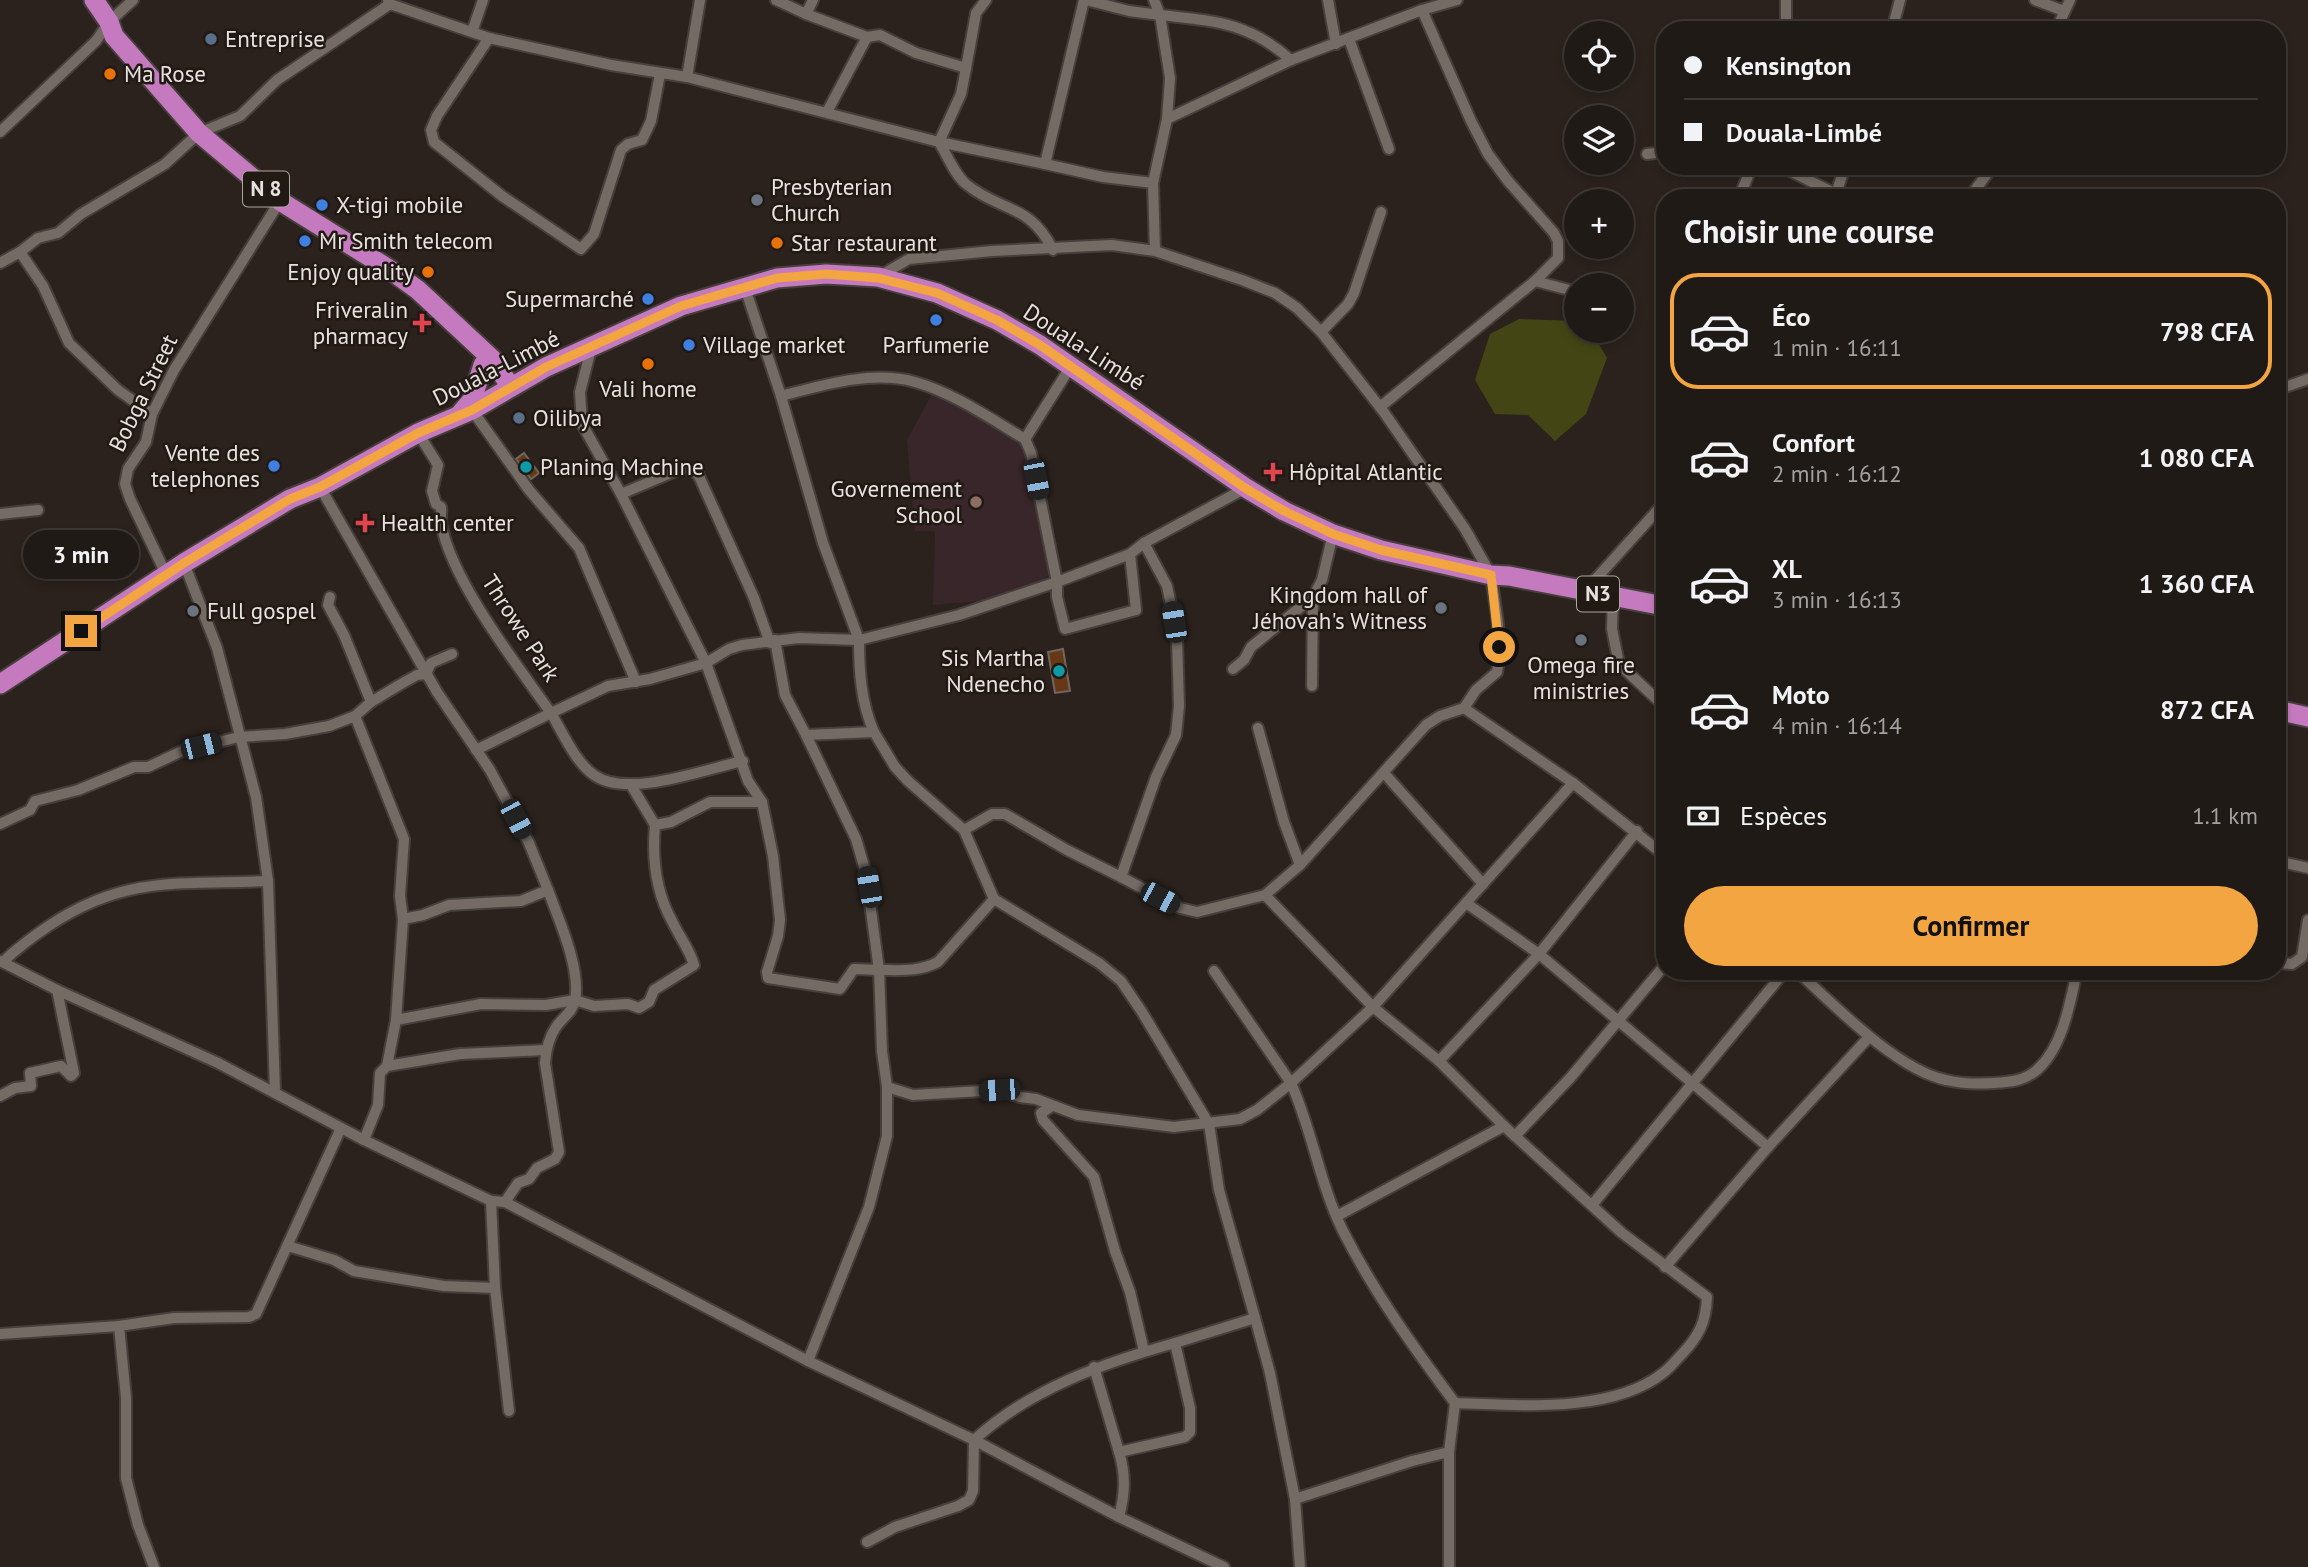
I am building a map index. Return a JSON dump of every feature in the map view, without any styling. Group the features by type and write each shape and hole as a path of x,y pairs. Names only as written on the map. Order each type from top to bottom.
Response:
{"highway":[{"name":"N 8","path":"94,0 109,22 114,36 199,133 280,201 389,269 427,298 473,341 505,390"},
{"name":"Douala-Limbé","path":"0,684 184,563 282,504 320,487 418,433 465,413 546,367 591,349 681,306 744,285 777,278 826,274 878,278 937,293 997,320 1071,366 1245,488 1333,534 1381,550 1500,576 1656,605"},
{"path":"465,413 487,362 546,367"},
{"path":"2286,712 2308,717"}],"street":[{"path":"0,132 96,41 109,22 133,0"},
{"path":"472,32 483,0"},
{"path":"687,77 700,0"},
{"path":"776,0 867,37 880,35 916,53 966,68"},
{"path":"806,14 813,0"},
{"path":"939,142 961,94 976,13 986,0"},
{"path":"1045,164 1085,0 1129,11 1232,24 1272,43 1291,60"},
{"path":"1154,0 1160,15 1170,78 1167,119 1153,183 1155,251"},
{"path":"1328,0 1336,44"},
{"path":"1167,119 1291,60 1422,10 1457,0"},
{"path":"1786,0 1786,21"},
{"path":"1894,21 1900,0"},
{"path":"2035,0 2064,11"},
{"path":"2060,21 2070,0"},
{"path":"0,263 38,238 58,233 81,214 165,164 199,133 240,116 277,80 389,2 489,38 660,74 687,77 939,142 1103,177 1153,183"},
{"path":"1380,407 1535,281 1558,258 1555,233 1508,181 1488,153 1422,10"},
{"path":"827,112 867,37"},
{"path":"489,38 437,116 431,136 434,142 502,196 581,249 593,234 621,150 628,144 642,140 651,121 660,74"},
{"path":"1349,39 1389,149"},
{"path":"939,142 964,183 1027,215 1046,235 1053,250"},
{"path":"1647,154 1656,153"},
{"path":"1797,175 1824,189"},
{"name":"Bobga Street","path":"167,576 125,484 128,470 146,442 152,414 202,322 280,201"},
{"path":"1321,332 1348,304 1354,293 1381,212"},
{"path":"878,278 909,259 992,251 1112,245 1155,251 1275,293 1297,308 1321,332 1380,407 1500,576 1497,672 1476,690 1464,708 1440,716 1426,725 1300,864 1265,895 1197,912 1180,908 1067,850 1005,814 992,814 964,830"},
{"path":"20,252 43,286 69,343 118,390 152,414"},
{"path":"1535,281 1564,289"},
{"path":"744,285 782,396 823,543 859,640 862,690 874,732 895,767 964,830 994,898 1099,962 1121,981 1209,1124 1219,1189 1270,1373 1295,1499 1300,1567"},
{"path":"591,349 580,392 582,424 621,494 706,663 748,781 762,802 773,856 780,920 767,972 768,978 840,989 854,969 907,971 927,968 937,962 994,898"},
{"path":"1025,439 1071,366"},
{"path":"782,396 852,380 891,378 914,382 985,415 1025,439 1031,453 1065,629 1134,612 1137,603 1130,554"},
{"path":"2286,387 2308,379"},
{"path":"465,413 579,548 636,682"},
{"name":"Throwe Park","path":"418,433 438,465 432,491 436,504 441,507 440,520 458,569 504,647 551,713 608,686 636,682 706,663 729,649 772,641 859,640 959,615 1130,554 1144,543 1245,488"},
{"path":"621,494 678,470 688,469 698,474 772,641 785,695 856,839 868,883 879,970 882,1051 887,1087 887,1136 869,1207 808,1360"},
{"path":"320,487 426,674 476,750 529,843 568,947 575,1000 569,1013 552,1034 545,1063 559,1152 555,1159 537,1168 529,1179 518,1184 505,1202"},
{"path":"0,514 38,510"},
{"path":"1586,591 1656,512"},
{"path":"1233,669 1244,660 1251,647 1312,597 1322,580 1333,534"},
{"path":"1121,877 1156,777 1177,735 1179,706 1177,639 1167,586 1144,543"},
{"path":"184,563 217,648 257,797 268,881 275,1092"},
{"path":"330,597 328,605 349,645 371,702"},
{"path":"1312,597 1312,686"},
{"path":"1613,598 1612,629 1619,664 1656,699"},
{"path":"426,674 431,663 452,654"},
{"path":"0,824 30,810 34,801 78,790 134,767 148,767 182,751 239,737 315,729 355,716 371,702 417,675 426,674"},
{"path":"1464,708 1573,783 1656,848"},
{"path":"476,750 551,713 581,762 594,775 611,784 631,785 743,761"},
{"path":"355,716 404,839 400,895 403,919 396,1020 387,1066 380,1073 378,1105 364,1140"},
{"path":"1258,728 1284,822 1300,864"},
{"path":"806,735 874,732"},
{"path":"1384,773 1483,884"},
{"path":"887,1087 913,1095 999,1090 1036,1099 1078,1115 1174,1127 1209,1124 1248,1116 1291,1083 1373,1007 1573,783"},
{"path":"396,1020 481,1004 546,1005 575,1000 594,1006 628,1004 639,1007 649,1002 654,990 694,965 669,917 662,895 655,865 655,825 631,785"},
{"path":"655,825 671,822 710,802 762,802"},
{"path":"1439,1061 1539,954 1637,831"},
{"path":"2286,863 2308,868"},
{"path":"268,881 166,883 121,891 68,912 2,961 57,990 218,1063 364,1140 491,1201 505,1202 808,1360 974,1440 1119,1517 1224,1567"},
{"path":"403,919 449,905 521,901 548,890"},
{"path":"1265,895 1373,1007 1439,1061 1504,1126 1592,1205 1665,1267 1707,1297 1706,1315 1701,1330 1664,1373 1646,1384 1606,1399 1532,1406 1455,1404"},
{"path":"1466,903 1539,954 1768,1147"},
{"path":"2286,964 2292,964 2302,957 2308,920"},
{"path":"1214,971 1291,1083 1306,1116 1337,1216 1398,1324 1455,1404 1450,1452 1449,1567"},
{"path":"1515,1136 1571,1077 1656,976"},
{"path":"1592,1205 1777,980"},
{"path":"1807,980 1869,1037 1910,1064 1943,1080 1973,1084 2015,1082 2038,1069 2057,1040 2074,980"},
{"path":"0,1096 15,1088 32,1086 30,1073 61,1066 71,1076 74,1073 57,990"},
{"path":"1665,1267 1768,1147 1869,1037"},
{"path":"387,1066 460,1054 546,1050"},
{"path":"1052,1106 1041,1113 1043,1120 1088,1168 1097,1184 1115,1251 1130,1292 1144,1352"},
{"path":"1337,1216 1504,1126"},
{"path":"0,1334 119,1326 174,1318 250,1317 261,1308 341,1128"},
{"path":"491,1201 495,1288 509,1411"},
{"path":"288,1246 334,1260 354,1271 444,1286 495,1288"},
{"path":"974,1440 1011,1413 1094,1367 1255,1318"},
{"path":"119,1326 126,1398 126,1478 138,1525 154,1567"},
{"path":"1119,1452 1185,1437 1190,1432 1189,1401 1175,1343"},
{"path":"1094,1367 1124,1471 1125,1487 1119,1517"},
{"path":"867,1542 895,1527 969,1500 973,1491 974,1440"},
{"path":"1295,1499 1412,1461 1450,1452"}],"shaded area":[{"name":"Governement School","path":"933,392 1024,438 1052,573 1034,585 978,601 933,605 935,531 915,531 907,440"}],"green space":[{"path":"1519,319 1564,321 1564,343 1598,343 1607,358 1586,414 1555,441 1528,415 1495,414 1475,380 1490,334"}],"building":[{"name":"Planing Machine","path":"524,453 539,473 531,479 516,459"},
{"name":"Sis Martha Ndenecho","path":"1063,649 1070,691 1055,693 1048,652"}],"place":[{"name":"Entreprise","path":"211,39"},
{"name":"Ma Rose","path":"110,74"},
{"name":"Presbyterian Church","path":"757,200"},
{"name":"X-tigi mobile","path":"322,205"},
{"name":"Mr Smith telecom","path":"305,241"},
{"name":"Star restaurant","path":"777,243"},
{"name":"Enjoy quality","path":"428,272"},
{"name":"Supermarché","path":"648,299"},
{"name":"Parfumerie","path":"936,320"},
{"name":"Friveralin pharmacy","path":"422,323"},
{"name":"Village market","path":"689,345"},
{"name":"Vali home","path":"648,364"},
{"name":"Oilibya","path":"519,418"},
{"name":"Vente des telephones","path":"274,466"},
{"name":"Planing Machine","path":"526,467"},
{"name":"Hôpital Atlantic","path":"1273,472"},
{"name":"Governement School","path":"976,502"},
{"name":"Health center","path":"365,523"},
{"name":"Kingdom hall of Jéhovah's Witness","path":"1441,608"},
{"name":"Full gospel","path":"193,611"},
{"name":"Omega fire ministries","path":"1581,640"},
{"name":"Sis Martha Ndenecho","path":"1059,671"}],"route":[{"path":"81,631 184,563 290,499 320,487 418,433 472,410 546,367 591,349 681,306 744,285 777,278 826,274 878,278 937,293 997,320 1040,345 1245,488 1284,511 1333,534 1381,550 1491,575 1499,647"}]}
